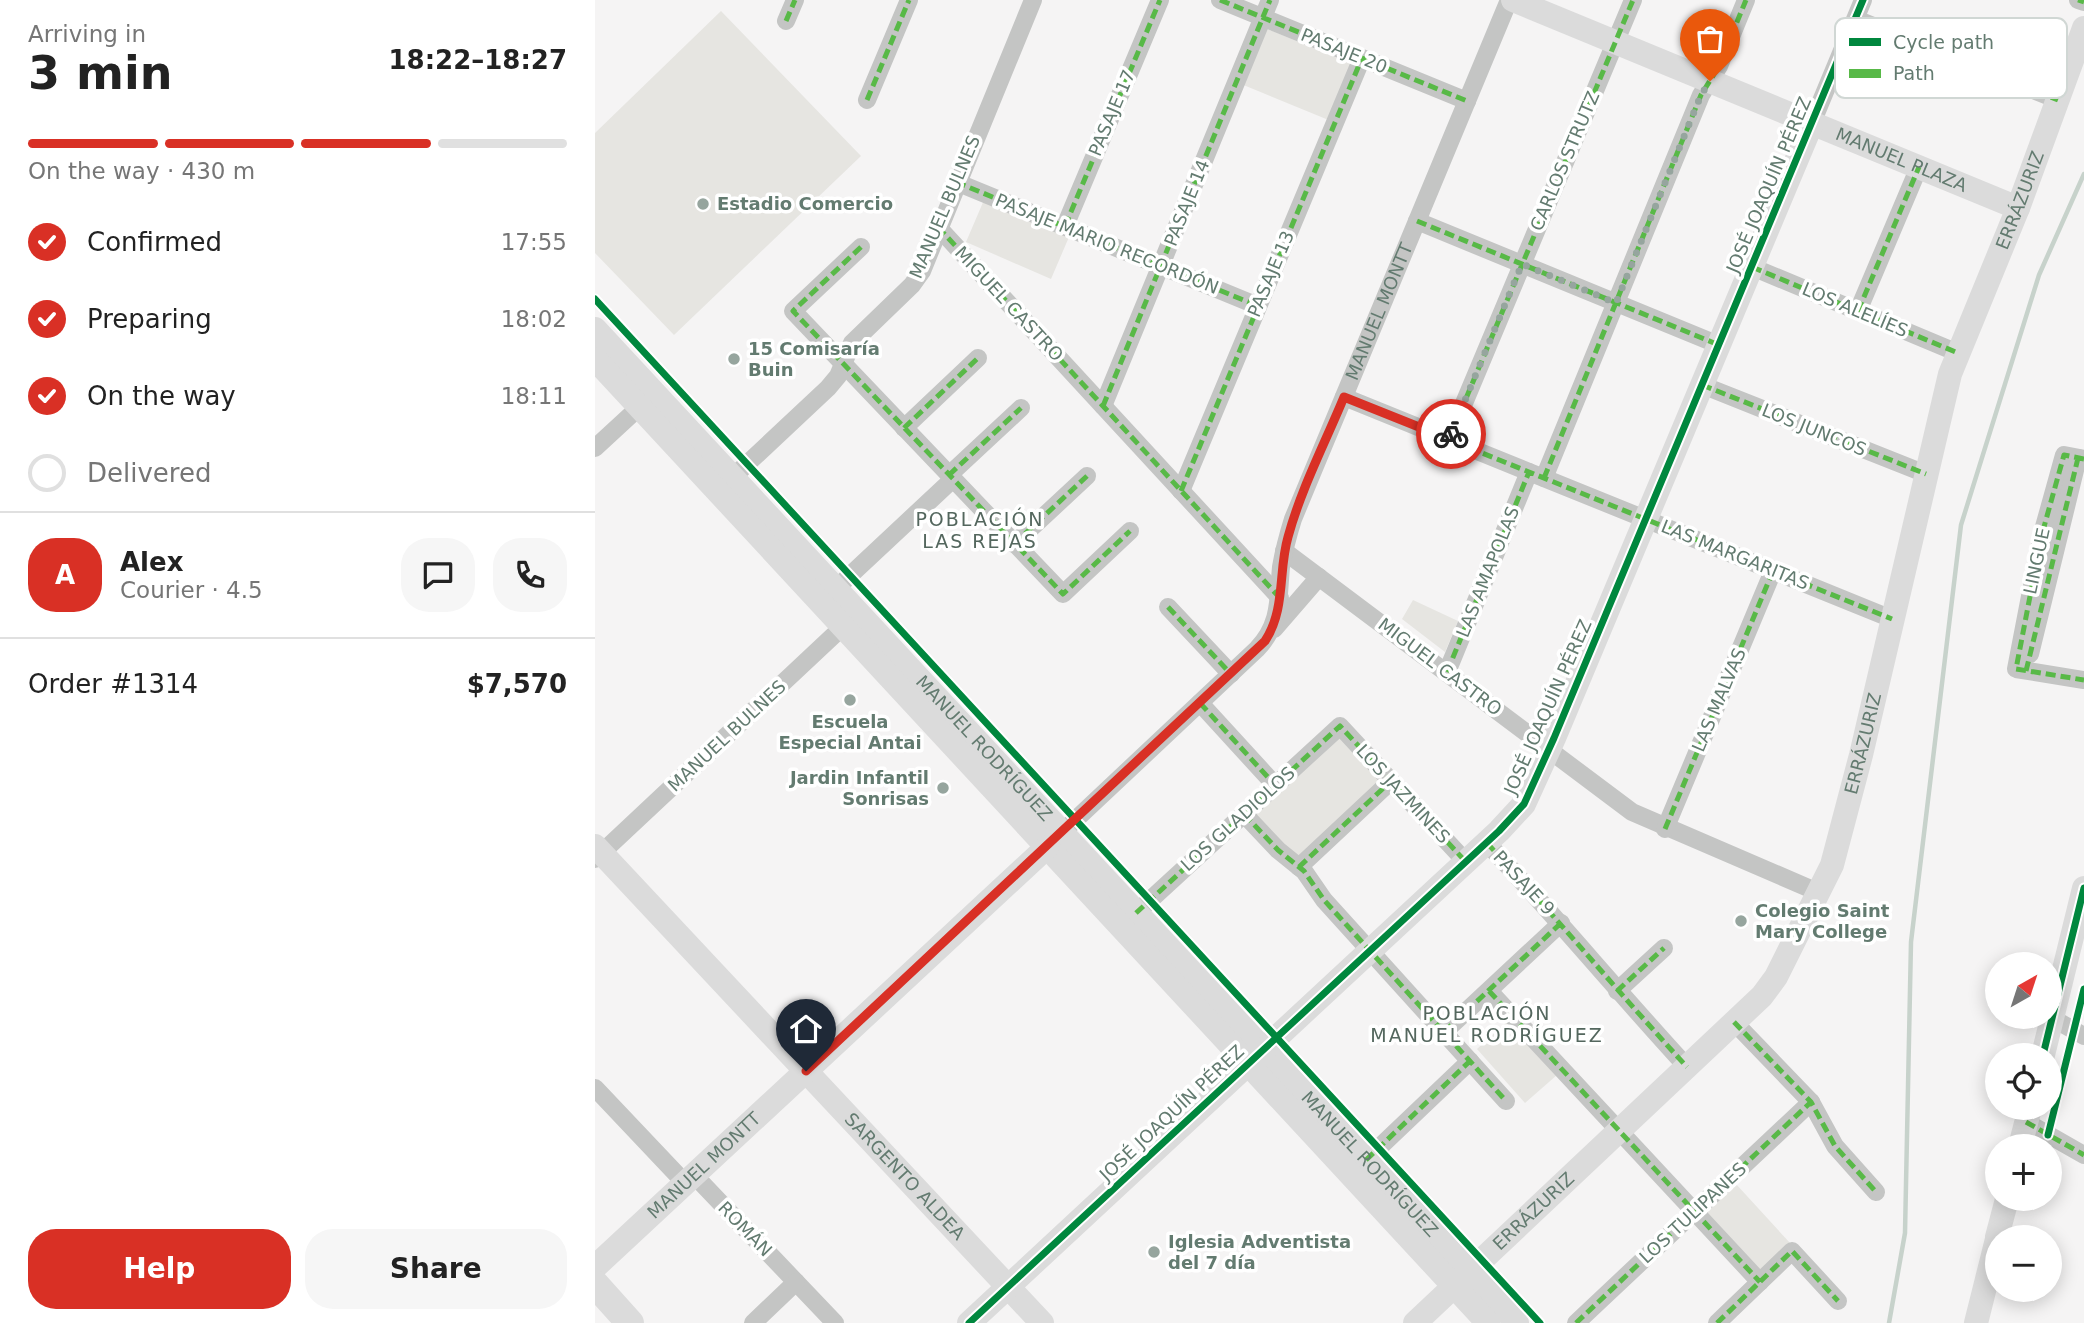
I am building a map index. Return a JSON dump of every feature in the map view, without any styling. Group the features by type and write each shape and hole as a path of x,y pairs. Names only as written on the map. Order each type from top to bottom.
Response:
{"main road":[{"path":"595,1284 630,1323"},
{"path":"595,1319 621,1323"}],"street":[{"path":"786,21 795,0"},
{"path":"867,100 909,0"},
{"name":"MANUEL BULNES","path":"733,477 828,388 859,335 916,281 1033,0"},
{"name":"PASAJE 17","path":"1065,226 1160,0"},
{"name":"PASAJE 20","path":"1220,0 1467,101"},
{"name":"PASAJE 14","path":"1103,406 1271,0"},
{"name":"MANUEL PLAZA","path":"1511,0 2018,208"},
{"name":"MANUEL MONTT","path":"1272,631 1280,598 1284,551 1293,519 1511,0"},
{"name":"CARLOS STRUTZ","path":"1449,439 1633,0"},
{"name":"LAS AMAPOLAS","path":"1447,672 1616,303 1701,95 1710,81 1746,0"},
{"name":"JOSÉ JOAQUÍN PÉREZ","path":"1856,18 1863,0"},
{"path":"2078,0 2084,2"},
{"name":"ERRÁZURIZ","path":"2067,75 2084,28"},
{"name":"PASAJE 13","path":"1181,491 1362,58"},
{"name":"JOSÉ JOAQUÍN PÉREZ","path":"969,1323 1487,843 1524,804 1835,69"},
{"path":"2053,98 2058,100"},
{"name":"ERRÁZURIZ","path":"1415,1323 1762,996 1776,977 1821,893 1832,865 1861,755 1926,474 1958,353 2018,208 2058,100"},
{"path":"1858,312 1919,167"},
{"name":"PASAJE MARIO RECORDÓN","path":"957,182 1258,306"},
{"path":"1417,221 1719,345"},
{"name":"MIGUEL CASTRO","path":"938,227 1280,598"},
{"path":"861,247 793,311 843,364 1063,594 1130,531"},
{"name":"LOS ALELÍES","path":"1752,267 1958,353"},
{"name":"MANUEL RODRÍGUEZ","path":"595,329 647,400 1054,840 1462,1279 1517,1323"},
{"path":"904,428 978,358"},
{"name":"MANUEL RODRÍGUEZ","path":"595,359 647,400 733,477 829,596"},
{"name":"LOS JUNCOS","path":"1702,385 1926,474"},
{"name":"LAS MARGARITAS","path":"1344,397 1892,620"},
{"path":"595,448 647,400"},
{"path":"829,596 1021,408"},
{"name":"LINGUE","path":"2075,457 2042,534 2021,670 2084,680"},
{"path":"1014,544 1087,476"},
{"name":"MIGUEL CASTRO","path":"1284,551 1617,803 1665,829 1821,893"},
{"name":"LAS MALVAS","path":"1665,829 1773,571"},
{"name":"MANUEL MONTT","path":"595,1267 1231,674 1319,577"},
{"path":"1168,607 1231,674"},
{"name":"MANUEL BULNES","path":"597,852 851,620"},
{"path":"1200,703 1275,785"},
{"name":"LOS GLADIOLOS","path":"1136,912 1340,726"},
{"name":"LOS JAZMINES","path":"1340,726 1466,862"},
{"path":"1299,867 1391,781"},
{"path":"1244,814 1278,850 1299,867 1324,900 1506,1101"},
{"name":"MANUEL RODRÍGUEZ","path":"1054,840 1136,912 1256,1057 1366,1160 1462,1279 1488,1323"},
{"name":"PASAJE 9","path":"1487,843 1562,923 1617,991 1687,1067"},
{"name":"SARGENTO ALDEA","path":"597,852 1042,1323"},
{"path":"2062,977 2084,888"},
{"path":"1444,1032 1562,923"},
{"path":"1617,991 1664,948"},
{"path":"1489,991 1760,1282"},
{"path":"1734,1022 1811,1102 1835,1146 1877,1192"},
{"path":"2062,1024 2084,1036"},
{"path":"1366,1160 1470,1061"},
{"name":"ROMÁN","path":"595,1088 835,1323"},
{"name":"LOS TULIPANES","path":"1576,1323 1811,1102"},
{"path":"2035,1120 2084,1155"},
{"path":"1717,1323 1792,1251 1838,1301"},
{"path":"753,1323 796,1282"},
{"path":"1976,1323 1985,1287"}],"shaded area":[{"name":"Estadio Comercio","path":"721,11 861,156 674,335 595,253 595,133"},
{"path":"1265,28 1354,65 1331,121 1241,84"},
{"path":"984,200 1069,237 1051,279 966,242"},
{"path":"1413,600 1458,621 1445,652 1402,619"},
{"path":"1342,735 1385,782 1296,862 1253,815"},
{"path":"1509,1020 1557,1075 1525,1103 1477,1049"},
{"path":"1736,1184 1790,1243 1758,1273 1705,1213"}],"waterway":[{"path":"1889,1323 1905,1233 1911,942 1961,525 2039,275 2084,174"}],"marked path":[{"path":"786,21 795,0"},
{"path":"867,100 909,0"},
{"path":"1065,226 1160,0"},
{"path":"1220,0 1467,101"},
{"path":"1103,406 1270,0"},
{"path":"1449,439 1633,0"},
{"path":"1544,478 1701,95 1719,66 1746,0"},
{"path":"2078,0 2084,2"},
{"path":"1181,491 1362,58"},
{"path":"2053,98 2058,100"},
{"path":"1858,311 1919,167"},
{"path":"956,182 1258,306"},
{"path":"1417,221 1719,345"},
{"path":"938,227 1280,598"},
{"path":"861,247 793,311 1063,594 1130,531"},
{"path":"1752,267 1958,353"},
{"path":"904,428 978,358"},
{"path":"1702,385 1926,474"},
{"path":"1344,397 1892,619"},
{"path":"949,475 1021,408"},
{"path":"2084,459 2064,455 2042,534 2016,669 2084,680"},
{"path":"2026,671 2078,458"},
{"path":"1447,672 1529,472"},
{"path":"1014,544 1087,476"},
{"path":"1665,829 1773,571"},
{"path":"1168,607 1231,674"},
{"path":"1200,703 1275,785"},
{"path":"1136,913 1340,726 1466,862"},
{"path":"1299,867 1391,781"},
{"path":"1244,814 1278,850 1304,871 1324,900 1506,1101"},
{"path":"1487,843 1687,1067"},
{"path":"1444,1032 1561,923"},
{"path":"1617,991 1664,948"},
{"path":"1489,991 1760,1282"},
{"path":"1734,1022 1811,1102 1835,1146 1876,1192"},
{"path":"1366,1160 1470,1061"},
{"path":"1576,1323 1811,1102"},
{"path":"2026,1122 2084,1155"},
{"path":"1717,1323 1792,1251 1838,1301"}],"cycle path":[{"path":"1855,18 1863,0"},
{"path":"969,1323 1499,831 1524,804 1835,67"},
{"path":"595,299 1540,1323"},
{"path":"2046,1043 2084,888"},
{"path":"2048,1134 2084,989"}],"way so far":[{"path":"1451,434 1522,264 1616,303 1701,95 1710,81"}],"place":[{"name":"Estadio Comercio","path":"703,204"},
{"name":"15 Comisaría Buin","path":"734,359"},
{"name":"Escuela Especial Antai","path":"850,700"},
{"name":"Jardin Infantil Sonrisas","path":"943,788"},
{"name":"Colegio Saint Mary College","path":"1741,921"},
{"name":"Iglesia Adventista del 7 día","path":"1154,1252"}],"district":[{"name":"POBLACIÓN LAS REJAS","path":"980,530"},
{"name":"POBLACIÓN MANUEL RODRÍGUEZ","path":"1487,1024"}],"route":[{"path":"806,1071 1265,641 1278,614 1284,551 1293,519 1344,397 1449,439 1451,434"}]}
